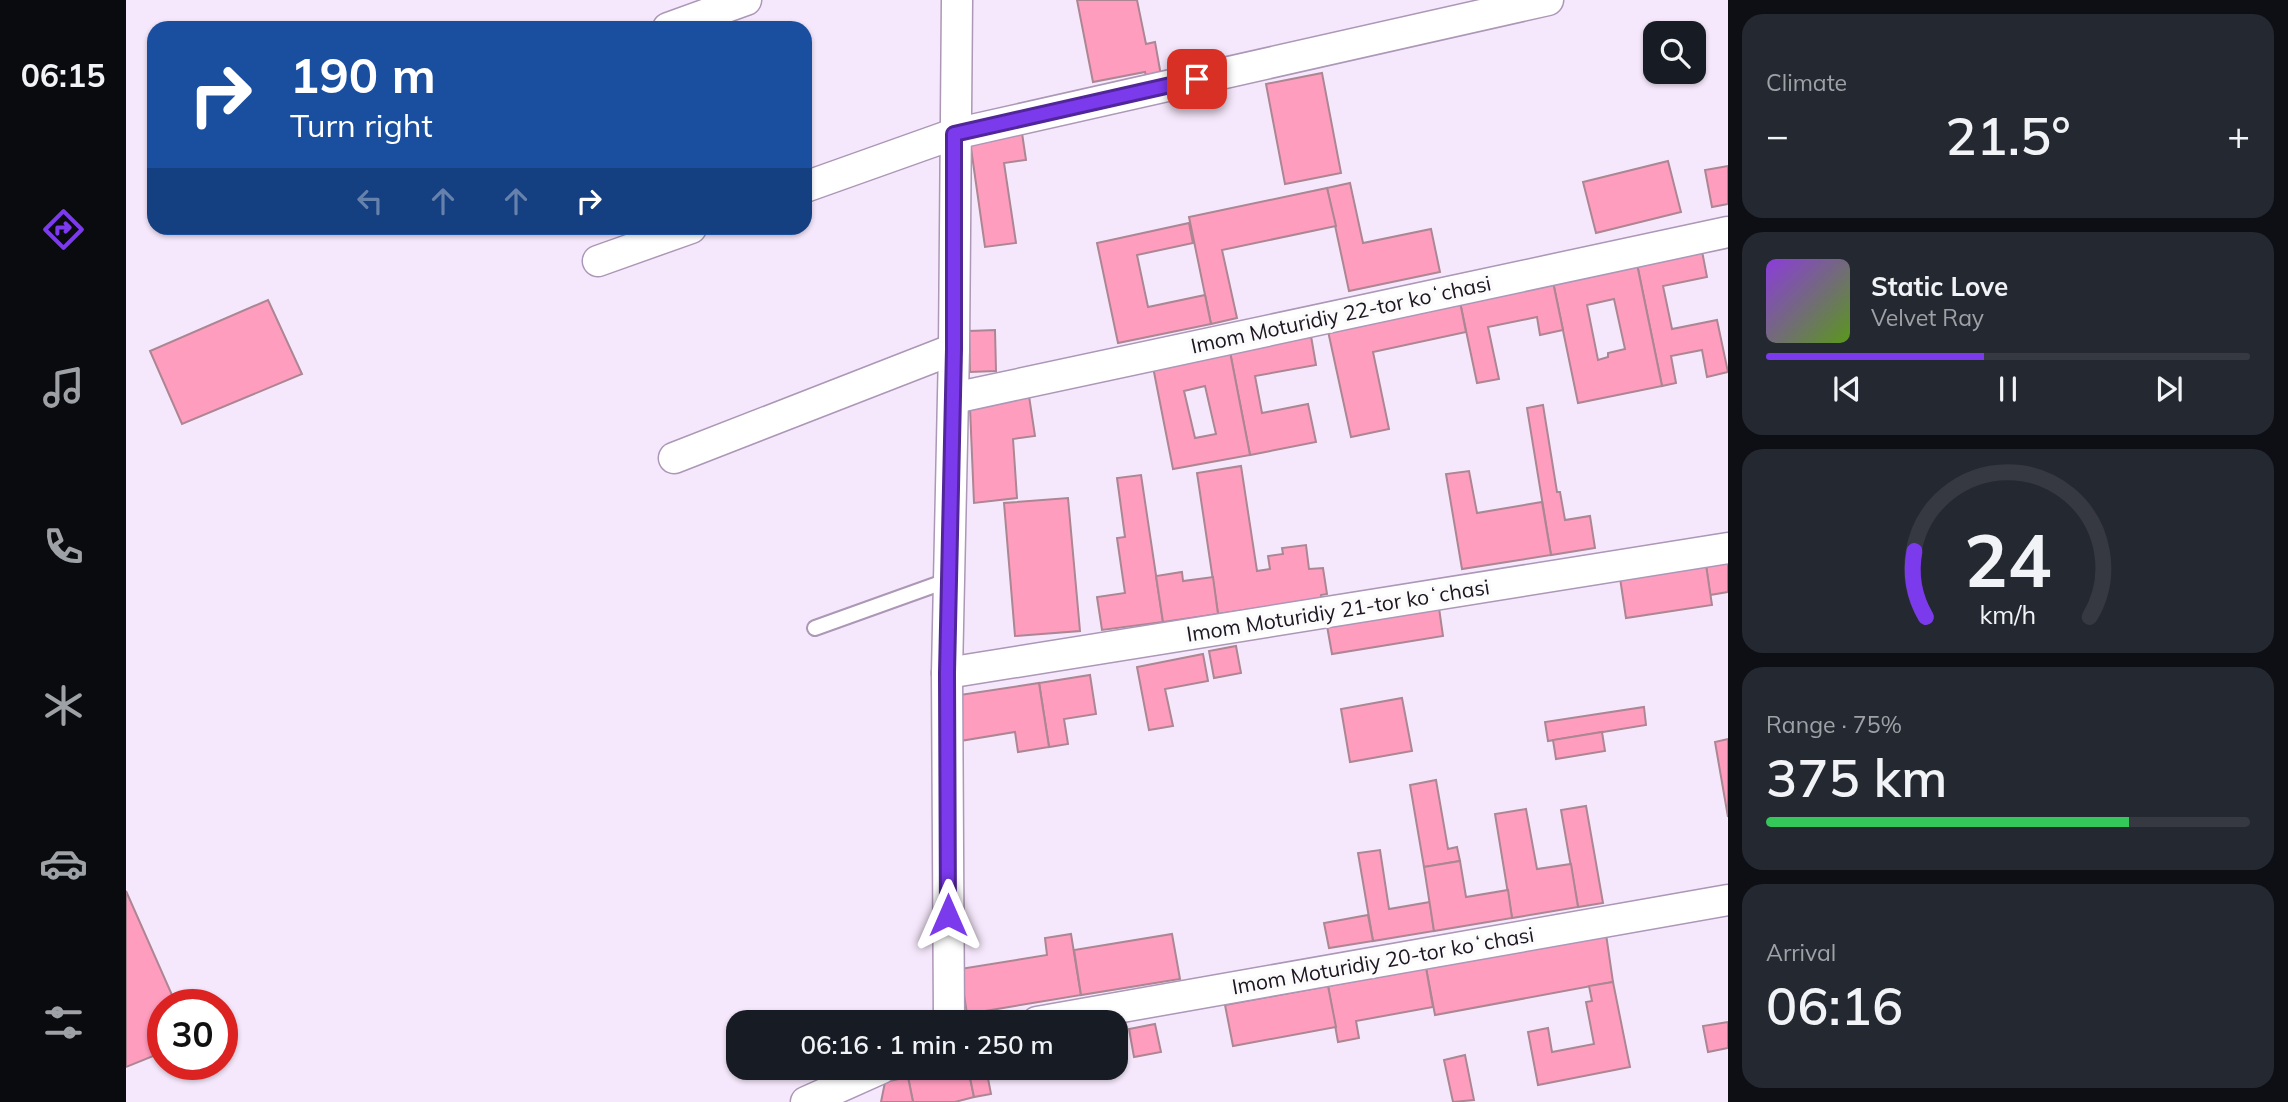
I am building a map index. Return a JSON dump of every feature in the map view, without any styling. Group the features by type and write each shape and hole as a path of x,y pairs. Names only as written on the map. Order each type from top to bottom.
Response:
{"street":[{"path":"688,21 746,0"},
{"path":"949,1010 947,673 954,398 957,0"},
{"path":"812,185 954,134 1548,0"},
{"name":"Imom Moturidiy 22-tor koʻchasi","path":"954,398 1728,232"},
{"path":"597,261 671,235"},
{"path":"674,458 954,349"},
{"name":"Imom Moturidiy 21-tor koʻchasi","path":"947,673 1728,548"},
{"name":"Imom Moturidiy 20-tor koʻchasi","path":"1106,1010 1728,900"},
{"path":"806,1102 856,1080"}],"lane":[{"path":"815,628 949,580"}],"building":[{"path":"1077,0 1137,0 1146,44 1155,42 1162,81 1148,84 1145,72 1093,82"},
{"path":"1322,73 1341,173 1285,184 1266,84"},
{"path":"1022,133 1026,160 1004,163 1016,243 985,247 970,141"},
{"path":"1668,161 1681,212 1596,233 1583,182"},
{"path":"1728,166 1728,204 1712,207 1705,170"},
{"path":"1350,183 1363,243 1431,229 1440,272 1349,291 1327,188"},
{"path":"1327,188 1336,226 1222,250 1237,318 1211,324 1189,217"},
{"path":"1189,223 1193,243 1137,255 1148,307 1205,295 1211,324 1118,343 1097,243"},
{"path":"1702,251 1707,277 1663,286 1672,329 1717,320 1728,372 1707,377 1702,350 1671,356 1676,383 1662,386 1637,264"},
{"path":"1637,264 1662,386 1578,403 1553,282","holes":["1614,299 1625,349 1608,353 1608,357 1598,360 1587,305"]},
{"path":"1553,282 1563,330 1540,335 1537,317 1488,327 1499,379 1477,383 1460,302"},
{"path":"268,300 302,374 182,424 150,351"},
{"path":"1460,302 1466,332 1373,352 1389,429 1351,437 1328,331"},
{"path":"995,330 996,371 970,372 969,331"},
{"path":"1311,336 1316,365 1255,376 1262,413 1308,404 1316,442 1250,455 1230,352"},
{"path":"1230,352 1250,455 1173,469 1153,367","holes":["1205,386 1216,434 1195,438 1184,391"]},
{"path":"1029,396 1035,436 1013,439 1017,498 974,503 970,408"},
{"path":"1543,405 1557,492 1560,492 1565,520 1590,516 1595,548 1551,555 1527,408"},
{"path":"1241,466 1257,571 1270,569 1268,556 1283,554 1282,548 1306,545 1309,569 1323,568 1327,594 1321,595 1322,603 1306,601 1218,614 1197,473"},
{"path":"1469,471 1477,513 1542,502 1551,555 1462,569 1446,474"},
{"path":"1141,475 1163,622 1102,630 1097,597 1125,593 1117,538 1125,537 1117,478"},
{"path":"1068,498 1080,631 1015,636 1004,503"},
{"path":"1728,562 1728,592 1710,595 1706,565"},
{"path":"1706,565 1712,605 1626,618 1620,578"},
{"path":"1182,572 1183,581 1213,577 1218,614 1163,622 1156,576"},
{"path":"1439,608 1443,636 1332,654 1327,626"},
{"path":"1236,646 1241,673 1214,678 1209,651"},
{"path":"1203,654 1208,681 1165,689 1173,726 1149,730 1137,667"},
{"path":"1090,675 1096,714 1064,719 1068,744 1049,747 1039,683"},
{"path":"1039,683 1049,747 1018,752 1015,732 960,741 953,696"},
{"path":"1402,698 1412,751 1350,762 1341,709"},
{"path":"1644,707 1646,725 1548,741 1545,722"},
{"path":"1602,732 1605,751 1556,759 1553,740"},
{"path":"1728,739 1728,817 1715,742"},
{"path":"1436,780 1448,849 1457,847 1460,861 1424,867 1410,785"},
{"path":"1586,806 1603,903 1578,907 1561,810"},
{"path":"1526,809 1537,869 1571,864 1578,907 1512,918 1495,814"},
{"path":"1380,850 1389,909 1430,902 1434,931 1373,941 1358,853"},
{"path":"1460,861 1466,897 1508,890 1512,918 1434,931 1424,867"},
{"path":"126,891 169,989 147,989 147,1058 126,1067"},
{"path":"1368,915 1373,941 1329,948 1324,923"},
{"path":"1071,934 1081,995 991,1010 966,1010 960,969 1047,955 1045,938"},
{"path":"1172,934 1180,979 1081,995 1074,950"},
{"path":"1606,934 1613,982 1435,1015 1426,968"},
{"path":"1426,968 1433,1007 1356,1021 1359,1038 1338,1042 1328,986"},
{"path":"1613,982 1630,1067 1538,1085 1528,1032 1548,1028 1552,1052 1594,1044 1586,1002 1592,1001 1589,986"},
{"path":"1328,986 1336,1027 1233,1046 1225,1005"},
{"path":"1728,1022 1728,1048 1708,1052 1703,1026"},
{"path":"1155,1024 1161,1052 1134,1057 1129,1029"},
{"path":"1465,1055 1474,1100 1453,1102 1444,1060"},
{"path":"909,1080 970,1080 974,1097 955,1102 913,1102"},
{"path":"909,1080 913,1102 881,1102 885,1082"},
{"path":"970,1080 988,1080 991,1094 974,1097"}],"route":[{"path":"948,915 947,673 954,349 954,134 1197,79"}]}
